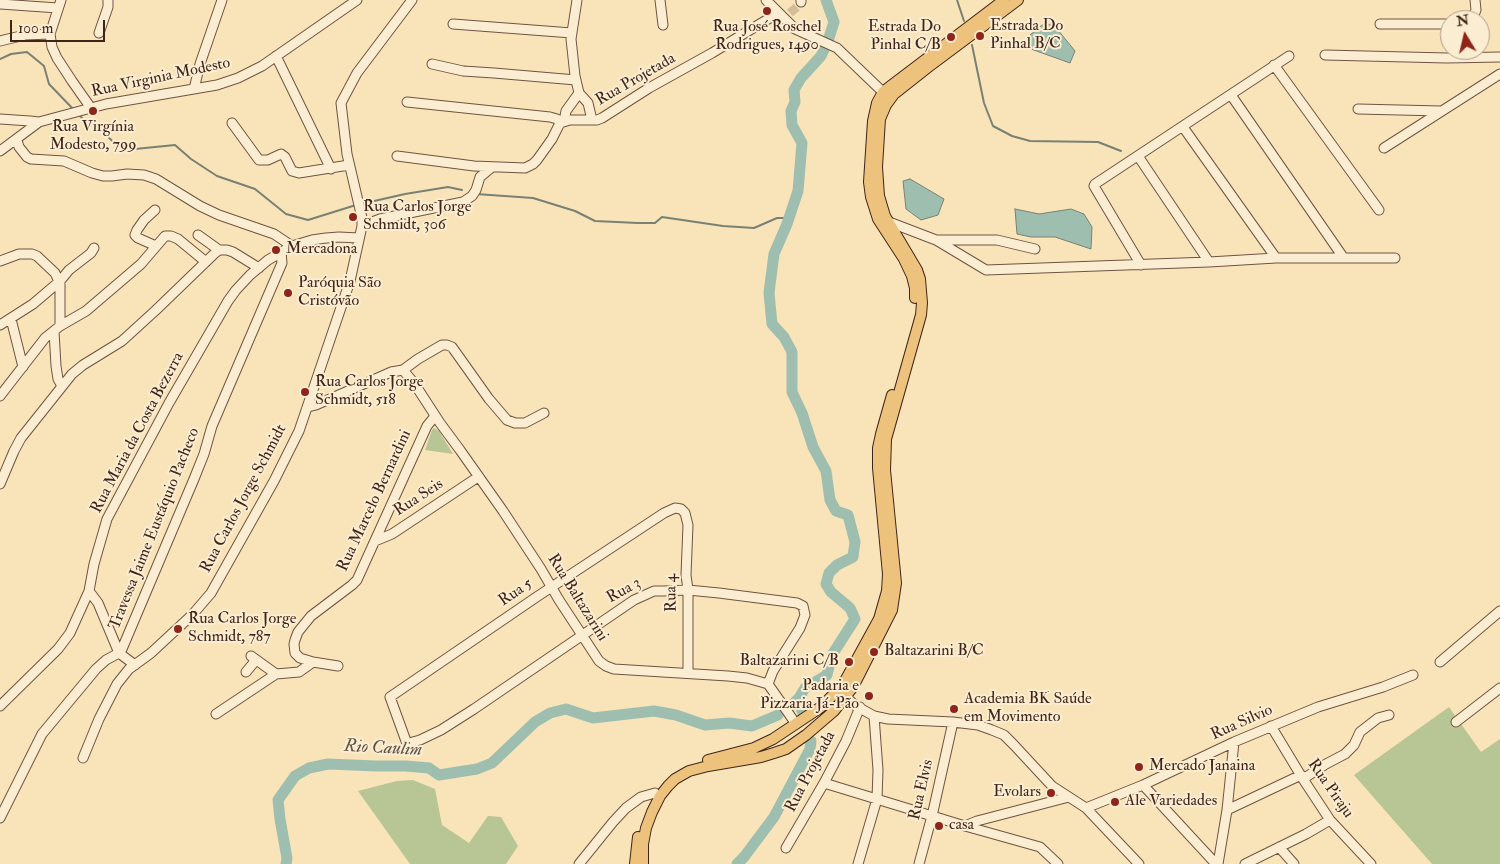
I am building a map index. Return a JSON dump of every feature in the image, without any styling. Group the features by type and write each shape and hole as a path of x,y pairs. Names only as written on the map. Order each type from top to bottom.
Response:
{"main road":[{"path":"636,864 638,836 642,820 655,793 672,774 690,764 754,748 773,739 821,707 841,697 852,669 879,620 887,591 887,565 878,468 878,448 912,330 916,308 912,276 904,259 878,219 871,197 869,182 873,121 877,103 1004,0"},
{"path":"643,864 643,844 652,812 660,796 675,779 698,768 761,757 780,751 816,727 841,697 853,687 892,610 896,583 885,470 886,439 921,315 922,302 920,279 910,256 885,216 879,196 877,168 880,119 886,95 927,68 1018,0"},
{"path":"811,714 816,727"},
{"path":"773,739 774,744 780,751"}],"street":[{"path":"99,33 108,7 108,0"},
{"path":"194,89 200,64 222,0"},
{"name":"Rua Virginia Modesto","path":"39,122 113,102 217,85 238,78 262,66 357,0"},
{"name":"Rua Carlos Jorge Schmidt","path":"83,758 109,697 120,680 129,669 151,653 193,614 211,593 274,480 296,436 308,407 350,281 362,226 362,218 349,165 341,109 344,97 357,73 412,0"},
{"path":"577,0 572,33 572,50 579,93 588,103 592,120"},
{"path":"660,0 663,24"},
{"path":"766,0 784,15 795,29 838,48 886,95"},
{"path":"0,4 60,4 50,34 52,47 57,58 91,108"},
{"name":"Rua Projetada","path":"407,102 550,117 557,118 562,122 602,118 649,88 784,15"},
{"path":"453,24 572,33"},
{"path":"1380,24 1440,24"},
{"path":"0,41 50,34"},
{"path":"1325,55 1447,58 1500,57"},
{"path":"276,56 331,169"},
{"path":"1141,265 1094,186 1095,184 1289,56"},
{"path":"432,64 463,72 576,80"},
{"path":"1274,65 1379,210"},
{"path":"1384,148 1500,74"},
{"path":"397,156 474,166 524,168 533,164 547,147 562,122 566,111 579,93"},
{"path":"1231,95 1343,257"},
{"path":"1358,108 1441,111"},
{"path":"0,119 39,122"},
{"path":"0,151 39,122"},
{"path":"232,123 259,160 268,160 281,154 295,173 349,165"},
{"path":"1183,127 1276,258"},
{"path":"17,140 19,147 31,159 64,161 103,176 128,174 156,179 213,213 274,234 292,246"},
{"path":"1138,156 1209,262"},
{"path":"474,166 480,178"},
{"path":"362,226 380,219 463,202 474,192 480,178 492,167"},
{"path":"155,210 140,225 135,235 156,246"},
{"path":"889,222 936,240 986,270 1276,258 1396,258"},
{"path":"198,235 219,250"},
{"path":"0,396 45,338 86,310 141,264 165,236 171,236 206,262"},
{"name":"Rua Maria da Costa Bezerra","path":"0,706 65,641 75,624 88,591 107,519 169,403 228,301 243,282 268,260 292,246 326,238 359,238"},
{"path":"936,240 997,240 1035,249"},
{"path":"0,325 33,304 94,248"},
{"path":"0,484 17,445 77,369 122,341 219,250 223,249 233,252 259,268"},
{"name":"Travessa Jaime Eustáquio Pacheco","path":"0,818 42,734 96,669 106,660 119,653 122,648 137,617 194,480 212,426 273,286 283,261 281,252"},
{"path":"0,261 20,254 32,254 37,256 55,272 60,281 56,366 58,379 62,386"},
{"path":"11,319 24,367"},
{"path":"308,407 391,372 403,370 442,345 450,345 489,399 507,420 515,424 525,424 544,413"},
{"name":"Rua Baltazarini","path":"403,370 503,511 551,588 600,661 614,669 747,678 768,684"},
{"name":"Rua Marcelo Bernardini","path":"313,662 300,658 295,653 294,644 298,632 311,616 357,580 427,426 435,416"},
{"name":"Rua Seis","path":"374,541 392,534 478,477"},
{"name":"Rua 5","path":"408,743 390,696 668,510 678,508 685,513"},
{"name":"Rua 4","path":"685,513 688,525 686,575 688,590 688,673"},
{"name":"Rua 3","path":"408,743 420,740 441,730 582,634 645,594 654,591 688,590 797,603 803,606 805,615 800,628 773,671 768,684"},
{"path":"88,591 98,603 119,653 135,665"},
{"path":"1440,662 1500,611"},
{"path":"246,672 253,658 276,674"},
{"path":"216,714 276,674 299,672 313,662 338,666"},
{"name":"Rua Silvio","path":"1086,808 1143,785 1234,742 1318,706 1383,687 1413,675"},
{"path":"768,684 796,724"},
{"path":"1456,722 1500,688"},
{"path":"841,697 874,716 953,722 978,726 1004,735 1052,786 1086,808 1139,864"},
{"name":"Rua Projetada","path":"786,848 824,784 846,741 858,707"},
{"path":"1227,810 1302,777 1351,750 1360,732 1378,718 1389,715"},
{"path":"858,864 877,799 878,770 874,716"},
{"name":"Rua Elvis","path":"919,864 953,722"},
{"name":"Rua Piraju","path":"1271,726 1330,820 1370,864"},
{"path":"1217,864 1227,810 1234,742"},
{"path":"824,784 1040,848 1058,864"},
{"path":"1143,785 1217,864"},
{"path":"582,862 626,808 641,797 655,793"},
{"path":"965,826 977,821 1069,797"},
{"path":"1245,864 1330,820"},
{"path":"1279,847 1294,864"}],"green space":[{"path":"434,428 439,431 453,454 425,450"},
{"path":"1449,707 1481,752 1500,739 1500,864 1432,864 1354,775"},
{"path":"413,780 435,789 442,825 469,843 488,816 501,817 518,846 506,864 410,864 358,791 397,781"}],"shaded area":[{"path":"1053,24 1075,51 1070,63 1031,49 1030,35 1042,25"},
{"path":"910,179 944,199 938,215 921,220 906,209 903,181"},
{"path":"1015,209 1039,214 1071,209 1084,214 1092,227 1091,249 1055,237 1031,237 1017,234"}],"waterway":[{"path":"790,707 805,688 827,675 832,655 855,619 850,608 831,592 826,584 829,573 837,565 853,557 855,542 848,515 836,511 830,500 826,471 813,447 802,413 792,392 792,352 784,337 772,324 769,293 774,254 798,191 802,143 792,125 791,111 795,102 794,90 801,78 821,56 828,41 834,22 826,0"},
{"path":"957,0 964,21"},
{"path":"972,45 984,103 993,126 1012,136 1030,141 1098,142 1121,151"},
{"path":"0,59 11,54 27,52 44,66 49,84 74,110"},
{"path":"79,115 117,145 135,149 175,145 191,159 217,176 255,189 286,214 308,220 356,205"},
{"path":"361,204 448,187 462,190"},
{"path":"476,194 533,198 575,211 595,221 655,223 662,217 723,226 754,228 777,218 789,218"},
{"path":"799,698 802,711"},
{"name":"Rio Caulim","path":"286,864 287,858 278,800 295,776 309,768 328,764 406,766 429,768 439,775 477,769 492,763 535,722 550,713 566,709 593,718 654,711 676,715 705,725 729,723 752,726 778,715"},
{"path":"737,864 774,817 810,749 811,741"}],"tunnel":[{"path":"790,13 801,2"}],"place":[{"name":"Rua José Roschel Rodrigues, 1490","path":"767,11"},
{"name":"Estrada Do Pinhal B/C","path":"980,36"},
{"name":"Estrada Do Pinhal C/B","path":"951,37"},
{"name":"Rua Virgínia Modesto, 799","path":"93,111"},
{"name":"Rua Carlos Jorge Schmidt, 306","path":"353,217"},
{"name":"Mercadona","path":"276,250"},
{"name":"Paróquia São Cristóvão","path":"288,293"},
{"name":"Rua Carlos Jorge Schmidt, 518","path":"305,392"},
{"name":"Rua Carlos Jorge Schmidt, 787","path":"178,629"},
{"name":"Baltazarini B/C","path":"874,652"},
{"name":"Baltazarini C/B","path":"849,662"},
{"name":"Padaria e Pizzaria Já-Pão","path":"869,696"},
{"name":"Academia BK Saúde em Movimento","path":"954,709"},
{"name":"Mercado Janaina","path":"1139,767"},
{"name":"Evolars","path":"1051,793"},
{"name":"Ale Variedades","path":"1115,802"},
{"name":"casa","path":"939,826"}]}
